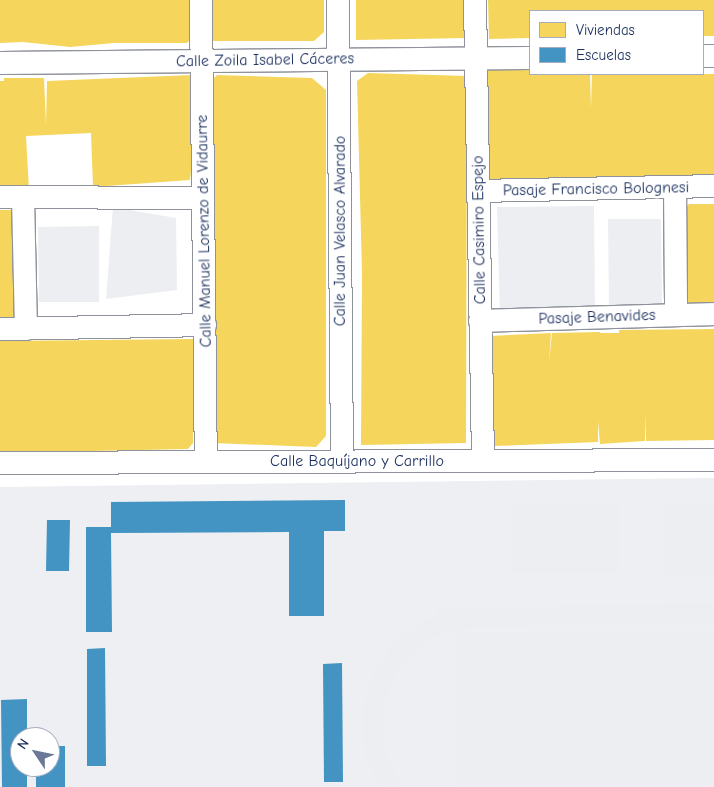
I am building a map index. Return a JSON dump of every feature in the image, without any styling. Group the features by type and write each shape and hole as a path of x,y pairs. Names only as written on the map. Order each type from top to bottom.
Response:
{"street":[{"name":"Calle Manuel Lorenzo de Vidaurre","path":"201,0 206,462"},
{"name":"Calle Juan Velasco Alvarado","path":"338,0 342,461"},
{"name":"Calle Casimiro Espejo","path":"475,0 483,460"},
{"name":"Calle Zoila Isabel Cáceres","path":"0,63 529,58"},
{"name":"Pasaje Francisco Bolognesi","path":"478,191 714,186"},
{"path":"675,187 676,314"},
{"path":"0,197 203,198"},
{"path":"23,198 26,329"},
{"name":"Pasaje Benavides","path":"480,321 714,314"},
{"path":"0,329 205,325"},
{"name":"Calle Baquíjano y Carrillo","path":"0,463 714,460"}],"shaded area":[{"path":"594,206 595,313 500,316 497,207"},
{"path":"113,207 176,218 177,290 106,299"},
{"path":"608,219 661,219 662,306 609,307"},
{"path":"99,226 99,302 39,302 38,227"},
{"path":"714,478 714,787 0,787 0,487"},
{"path":"513,503 620,503 620,573 512,573"},
{"path":"664,504 714,504 714,574 664,574"},
{"path":"714,603 714,624 472,627 442,634 428,640 416,650 396,674 384,703 382,734 385,749 390,764 406,787 380,787 374,777 366,757 362,736 362,714 366,693 374,673 386,654 400,638 417,625 437,615 437,608"},
{"path":"714,631 714,787 457,787 456,634"}],"building: Viviendas":[{"path":"0,0 192,0 193,36 187,43 114,43 70,47 23,42 0,43"},
{"path":"210,0 324,0 324,32 314,41 210,41"},
{"path":"356,0 466,0 467,38 356,40"},
{"path":"488,0 714,0 714,36 704,36 704,10 529,10 529,38 489,39"},
{"path":"485,69 529,70 529,75 590,75 591,108 592,75 714,74 714,179 483,186"},
{"path":"368,73 467,76 466,443 361,445 362,273 357,81"},
{"path":"192,75 195,134 190,180 93,187 91,133 26,136 29,190 0,191 0,81 4,81 4,78 44,78 46,125 47,81"},
{"path":"217,75 312,78 326,90 326,436 316,447 213,443 210,82"},
{"path":"689,204 714,204 714,311 682,305 684,210"},
{"path":"0,210 18,210 21,319 0,319"},
{"path":"714,329 714,440 646,441 645,413 645,441 600,444 598,421 598,442 494,446 490,336 551,333 549,362 552,333 619,333 619,330"},
{"path":"193,339 193,443 188,449 0,453 0,341"}],"building: Escuelas":[{"path":"345,500 345,531 324,531 324,616 289,616 289,532 111,533 112,632 86,632 86,527 111,527 111,502"},
{"path":"47,520 70,520 69,571 46,571"},
{"path":"105,648 106,766 87,766 87,649"},
{"path":"342,663 343,782 324,782 323,664"},
{"path":"27,699 27,727 10,727 10,777 27,777 27,787 2,787 1,700"},
{"path":"60,746 65,746 65,787 36,787 36,777 60,777"}]}
